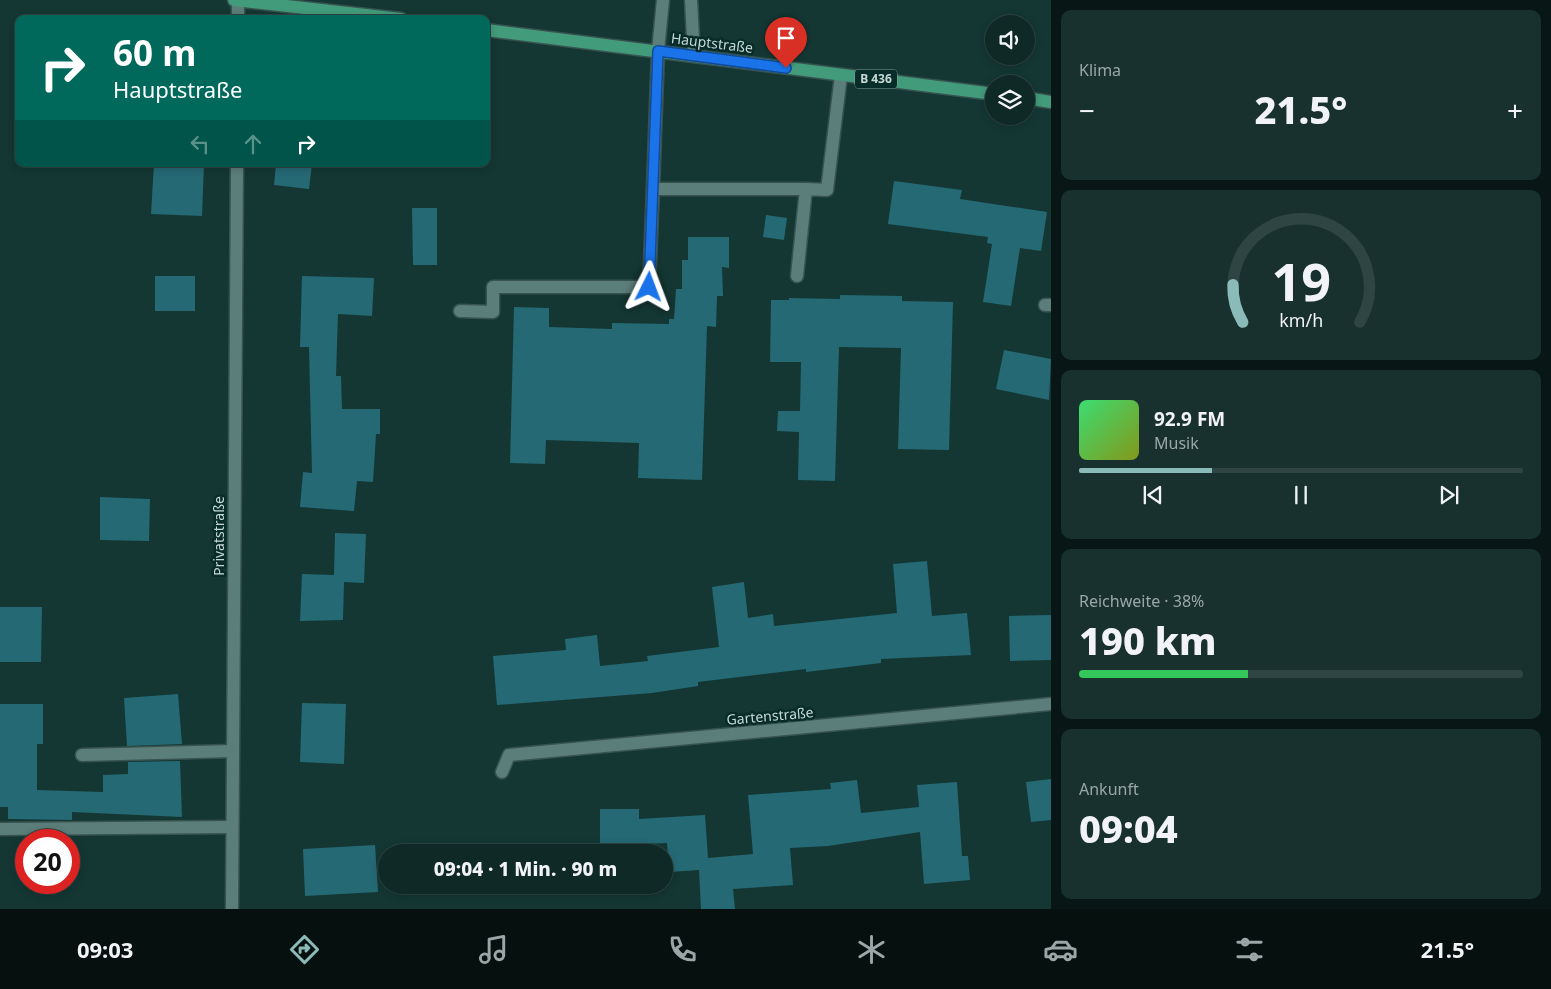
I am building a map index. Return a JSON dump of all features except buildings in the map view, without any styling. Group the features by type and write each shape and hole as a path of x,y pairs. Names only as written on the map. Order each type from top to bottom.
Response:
{"main road":[{"path":"234,0 367,15"},
{"name":"Hauptstraße","path":"490,30 985,93"},
{"path":"1035,99 1051,102"}],"street":[{"path":"238,0 238,15"},
{"path":"460,312 492,312 493,287 649,287 658,51 663,0"},
{"path":"691,0 694,56"},
{"path":"653,189 827,190 841,75"},
{"name":"Privatstraße","path":"232,909 237,167"},
{"path":"797,276 806,189"},
{"name":"Gartenstraße","path":"502,772 509,756 1051,704"},
{"path":"82,755 233,751"},
{"path":"0,829 232,827"}],"route":[{"path":"649,287 658,51 786,68"}]}
